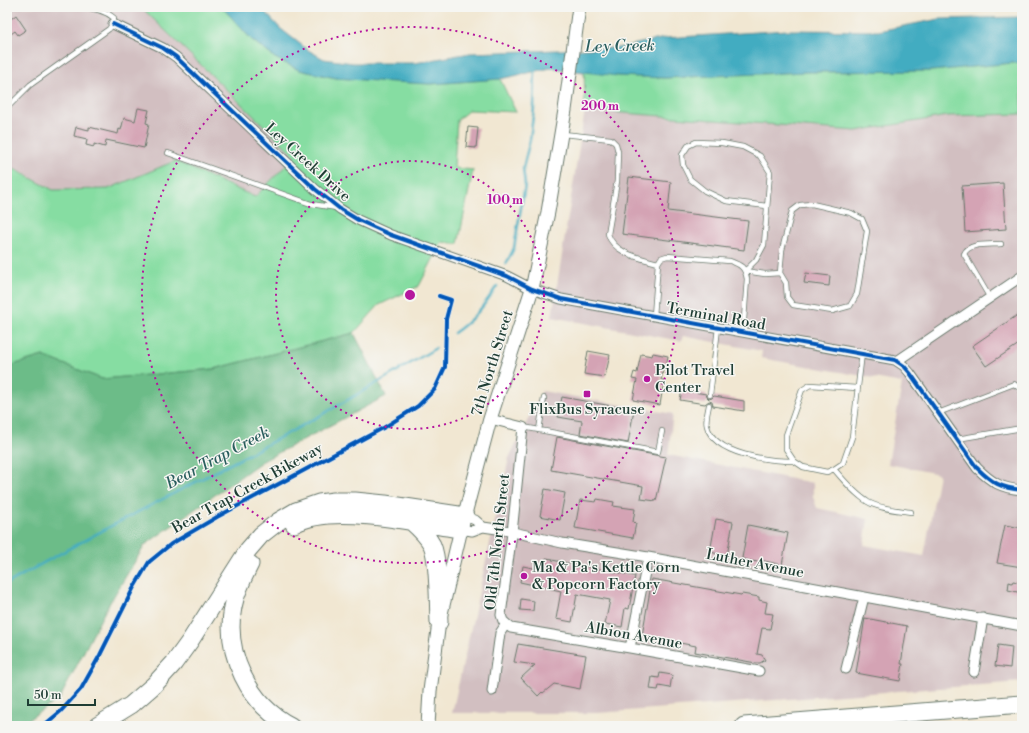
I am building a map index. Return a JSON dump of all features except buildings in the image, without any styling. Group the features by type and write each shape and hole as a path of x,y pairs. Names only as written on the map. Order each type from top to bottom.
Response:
{"highway":[{"path":"97,726 131,705 174,663 190,641 248,550 261,535 279,521 296,511 319,503 355,501 385,504 463,522"},
{"path":"291,726 270,712 255,696 245,680 237,661 231,627 233,607 241,580 256,554 279,533 297,523 315,517 338,514 393,518 411,521 463,522"},
{"path":"411,521 421,529 434,550 439,622"},
{"path":"744,726 1022,704"}],"street":[{"name":"7th North Street","path":"429,722 430,691 439,622 490,419 532,289 548,212 574,49 579,7"},
{"name":"Ley Creek Drive","path":"113,24 163,48 176,57 315,189 340,209 358,220 384,232 507,276 532,289"},
{"path":"1022,276 897,361 910,373 977,468 988,479 1007,489 1022,490"},
{"name":"Terminal Road","path":"532,289 561,299 897,361"},
{"path":"490,419 523,427"},
{"name":"Old 7th North Street","path":"492,690 500,633 506,624 501,615 512,533 523,427"},
{"name":"Luther Avenue","path":"463,522 474,520 483,527"},
{"name":"Luther Avenue","path":"463,522 472,531 483,527 504,530 562,543 648,557 1022,626"},
{"path":"630,648 648,557"},
{"path":"846,669 864,597"},
{"path":"974,672 983,618"},
{"name":"Albion Avenue","path":"506,624 511,628 759,671"}],"lane":[{"path":"7,108 30,85 110,29 114,18 109,14 92,8 81,7"},
{"path":"560,134 611,139 616,144 618,152 617,181 608,234 610,242 616,248 634,256 658,263"},
{"path":"743,333 747,279 746,271 756,260 764,245 770,172 760,156 743,147 722,143 696,142 688,146 682,155 683,165 690,179 705,191 726,201 767,206"},
{"path":"168,153 312,204 340,209"},
{"path":"812,204 851,212 862,219 867,231 857,294 850,306 832,311 793,305 787,297 786,282 780,273 782,250 792,211 800,205 812,204"},
{"path":"990,298 964,254 967,248 972,246 1001,244"},
{"path":"654,316 658,263 661,258 667,256 730,261 740,265 746,271 765,274 780,273"},
{"path":"710,395 718,328"},
{"path":"857,388 810,385 802,390 786,435 786,449 794,461 803,467 827,472 843,463 852,437 862,354"},
{"path":"938,413 1014,384 1022,392"},
{"path":"540,430 544,398"},
{"path":"708,405 707,426 715,441 727,448 753,456 778,461 794,461"},
{"path":"523,427 658,452 662,431"},
{"path":"957,439 1022,428"},
{"path":"834,469 844,481 869,502 886,508 911,512"}],"shaded area":[{"path":"7,7 141,7 295,156 255,197 175,161 108,189 53,190 7,165"},
{"path":"585,110 856,131 948,116 1022,114 1022,682 598,713 452,713 509,458 542,391 673,414 668,455 813,483 813,497 817,508 868,519 864,545 924,556 939,474 888,464 902,383 761,358 762,351 683,336 681,341 552,317"}],"green space":[{"path":"141,7 222,7 252,40 275,58 299,70 336,78 430,84 500,79 516,112 469,110 457,120 454,168 473,170 458,244 442,242 419,286 379,305 354,333 214,369 102,379 43,356 13,365 7,364 7,165 53,190 108,189 175,161 255,197 295,156"},
{"path":"1022,62 1022,114 948,116 856,131 585,110 584,65 618,76 665,78 806,72 931,71"},
{"path":"354,333 386,396 261,462 145,545 106,609 60,698 19,726 7,726 7,364 13,365 43,356 102,379 214,369"}],"water":[{"path":"222,7 260,7 281,29 308,50 324,59 353,63 415,63 470,53 617,48 665,38 788,30 878,31 939,19 1022,17 1022,62 931,71 806,72 665,78 618,76 551,68 500,79 430,84 377,81 336,78 299,70 275,58 252,40"}],"waterway":[{"name":"Bear Trap Creek","path":"506,264 514,248 525,185 523,168 530,140 534,108 535,69"},
{"name":"Bear Trap Creek","path":"454,333 478,312 497,286"},
{"name":"Bear Trap Creek","path":"7,584 104,530 311,421 436,348"}],"cycle path":[{"path":"113,24 163,48 176,57 315,189 340,209 358,220 391,235 507,276 532,289 561,299 895,360 904,366 910,373 977,468 997,484 1008,488 1022,490"},
{"name":"Bear Trap Creek Bikeway","path":"43,726 61,711 81,689 133,589 149,562 171,544 217,517 385,427 418,406 435,389 445,367 446,319 451,300 439,296"}],"place":[{"name":"Pilot Travel Center","path":"647,379"},
{"name":"FlixBus Syracuse","path":"587,394"},
{"name":"Ma & Pa's Kettle Corn & Popcorn Factory","path":"524,576"}],"water label":[{"name":"Ley Creek","path":"620,45"}]}
